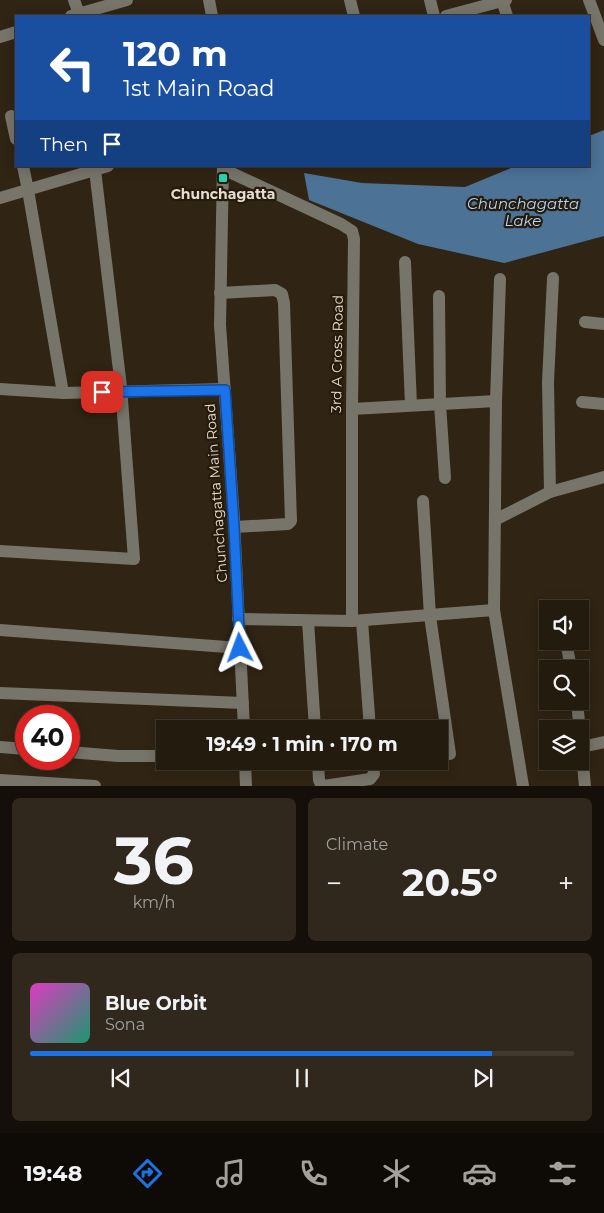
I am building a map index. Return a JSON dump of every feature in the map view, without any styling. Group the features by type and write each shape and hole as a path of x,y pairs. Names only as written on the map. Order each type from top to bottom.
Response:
{"street":[{"path":"74,0 75,15 127,0"},
{"path":"350,0 354,15"},
{"path":"430,0 434,15"},
{"path":"450,15 504,0 507,15"},
{"path":"590,0 604,40"},
{"path":"0,37 15,32"},
{"path":"9,117 15,136"},
{"path":"23,167 63,392"},
{"path":"0,198 105,167"},
{"name":"Chunchagatta Main Road","path":"223,168 220,326 234,527 244,720"},
{"name":"3rd A Cross Road","path":"223,168 352,231 354,239 352,409 357,621 369,720"},
{"path":"0,551 134,559 121,391 95,170"},
{"path":"405,262 411,405"},
{"path":"550,492 548,382 553,278"},
{"path":"500,279 496,402 494,610 523,786"},
{"path":"220,293 276,290 282,294 284,303 291,521 288,524 234,527"},
{"path":"439,296 440,404 446,478"},
{"path":"585,322 604,324"},
{"path":"0,389 63,392 225,390"},
{"path":"352,409 496,402"},
{"path":"582,402 604,404"},
{"path":"495,520 550,492 604,477"},
{"path":"423,501 430,616 450,754"},
{"path":"238,619 357,621 494,610"},
{"path":"308,621 314,720"},
{"path":"0,630 240,648"},
{"path":"0,693 243,703"},
{"path":"589,745 604,742"},
{"path":"0,747 15,748"},
{"path":"80,753 118,756 156,756"},
{"path":"245,770 246,786"},
{"path":"318,770 319,780 324,786 370,780 374,774 374,770"},
{"path":"584,770 585,786"},
{"path":"0,780 95,786"}],"water":[{"name":"Chunchagatta Lake","path":"604,130 604,236 504,263 418,244 309,200 304,173 362,183 465,187 514,167 590,167 590,136"}],"place":[{"name":"Chunchagatta","path":"223,178"}],"route":[{"path":"102,392 225,390 240,648"}]}
